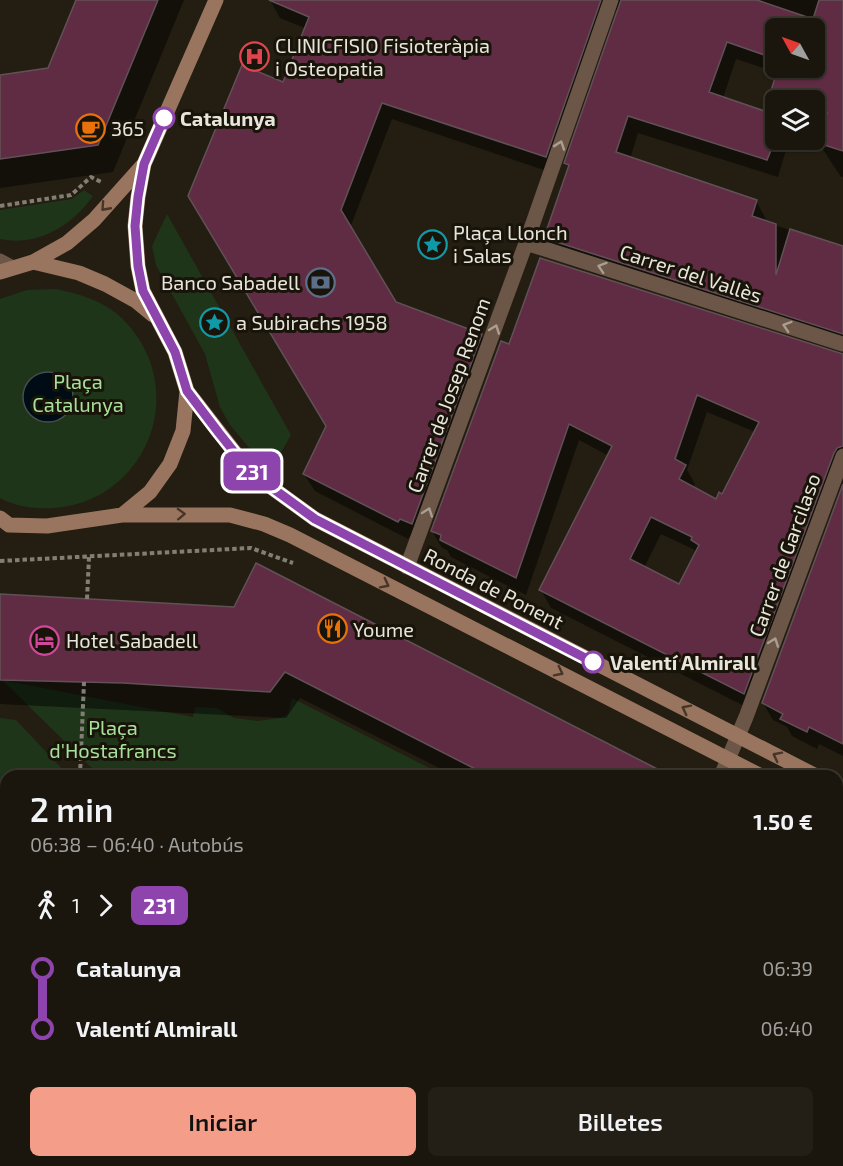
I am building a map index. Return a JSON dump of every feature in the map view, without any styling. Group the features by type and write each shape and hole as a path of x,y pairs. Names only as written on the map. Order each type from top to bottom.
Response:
{"main road":[{"path":"122,515 150,492 170,464 183,431 187,391 175,352 143,291 138,266 135,226 144,164 216,0"},
{"path":"4,267 33,262 67,243 94,220 144,164"},
{"path":"33,262 79,273 105,284 136,301 156,316"},
{"name":"Ronda de Ponent","path":"187,391 243,463 264,482 315,519 804,770"},
{"path":"3,523 47,526 122,515 230,514 264,524 290,535 750,770"}],"street":[{"name":"Carrer de Josep Renom","path":"407,567 526,243 611,0"},
{"name":"Carrer del Vallès","path":"526,243 843,344"},
{"name":"Carrer de Garcilaso","path":"724,770 843,456"}],"path":[{"path":"0,206 71,195 91,177 98,181"},
{"path":"0,561 251,548 298,566"},
{"path":"87,599 89,557"},
{"path":"80,770 84,682"}],"green space":[{"path":"84,190 93,196 75,216 52,232 27,240 0,239 0,210 72,199"},
{"path":"167,214 291,435 274,465 251,450 230,425 220,407 205,354 156,265 152,246"},
{"name":"Plaça Catalunya","path":"56,289 82,296 112,310 136,334 152,366 156,395 154,422 144,448 129,471 108,489 83,502 53,508 33,508 0,498 0,299 27,290"},
{"name":"Plaça d'Hostafrancs","path":"2,680 193,717 195,707 217,708 234,718 257,721 280,718 288,714 292,698 433,770 94,770"},
{"path":"0,718 16,720 63,770 0,770"}],"shaded area":[{"path":"43,372 53,372 66,379 73,392 73,402 66,415 53,422 43,422 34,418 27,411 23,402 23,392 27,383 34,376"}],"building":[{"path":"76,0 158,0 98,145 0,159 0,75 48,68"},
{"name":"Banco Sabadell","path":"269,0 601,0 546,157 382,103 341,210 396,302 482,334 412,524 400,519 398,522 303,474 326,426 188,196 242,65 283,82 309,17"},
{"path":"621,0 757,0 810,18 765,18 765,55 727,42 709,92 765,111 765,150 771,150 767,160 628,116 616,152 757,200 752,216 776,224 776,275 790,229 843,246 843,334 547,239 550,230 547,229 569,165 564,163"},
{"path":"819,0 843,0 843,151 825,145 827,113 825,112 825,90 771,90 775,78 825,78 825,18 813,18"},
{"path":"540,258 843,354 843,446 837,448 834,453 744,694 539,590 612,446 569,424 516,578 440,540 441,535 431,531 501,341 509,344","holes":["697,395 759,422 722,494 719,492 716,499 679,479 686,465 675,459","651,517 692,537 691,540 699,545 679,584 630,559"]},
{"path":"843,484 843,744 809,727 807,732 780,719 783,714 762,703"},
{"path":"256,563 659,770 477,770 285,672 270,692 123,683 0,680 0,594 234,607"}],"bus line":[{"name":"231","path":"164,118 144,164 138,197 135,226 138,266 143,291 175,352 187,391 219,433 243,463 264,482 315,519 593,662"}],"place":[{"name":"CLINICFISIO Fisioteràpia i Osteopatia","path":"254,56"},
{"name":"Catalunya","path":"164,118"},
{"name":"365","path":"90,128"},
{"name":"Plaça Llonch i Salas","path":"432,244"},
{"name":"Banco Sabadell","path":"321,282"},
{"name":"a Subirachs 1958","path":"215,322"},
{"name":"Youme","path":"332,629"},
{"name":"Hotel Sabadell","path":"45,640"},
{"name":"Valentí Almirall","path":"593,662"}]}
